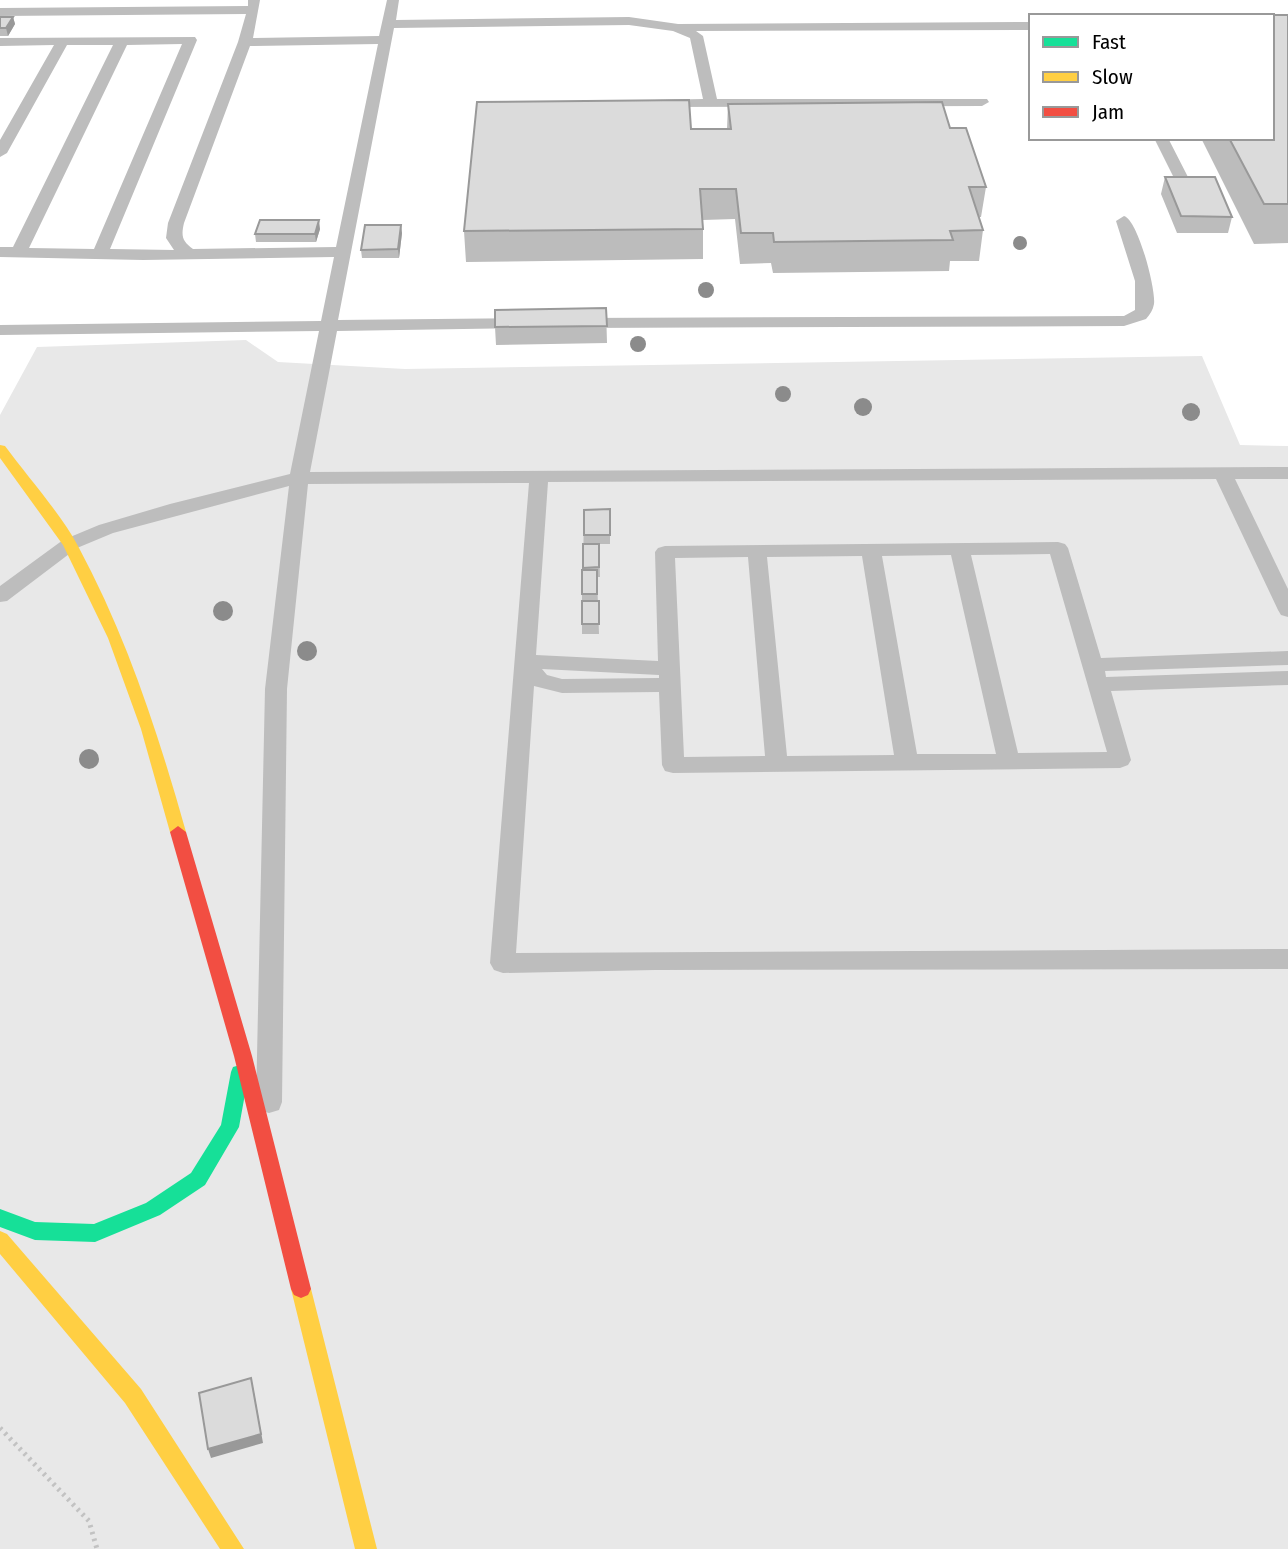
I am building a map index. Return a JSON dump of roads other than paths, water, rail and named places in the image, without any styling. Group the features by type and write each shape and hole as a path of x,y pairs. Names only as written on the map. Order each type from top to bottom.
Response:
{"street":[{"path":"0,449 70,544 114,638 149,729 243,1056 268,1165 366,1549"},
{"path":"0,1218 35,1231 95,1233 153,1209 198,1178 230,1127 243,1056"},
{"path":"0,1240 75,1325 132,1396 233,1549"}],"lane":[{"path":"268,1165 271,856 276,689 299,478 393,0"},
{"path":"0,12 254,5 245,42 172,238 174,244 189,254"},
{"path":"389,24 629,21 676,27 1029,26"},
{"path":"676,27 696,36 711,102"},
{"path":"0,42 190,40 100,253"},
{"path":"245,42 384,40"},
{"path":"0,153 62,41"},
{"path":"19,252 122,41"},
{"path":"645,103 982,102"},
{"path":"1162,140 1181,179"},
{"path":"0,330 555,323 1112,323 1128,320 1145,309 1143,277 1124,221"},
{"path":"0,252 342,252"},
{"path":"0,340 24,331"},
{"path":"1223,473 1288,610"},
{"path":"0,596 70,544 106,529 177,508 299,478 1288,473"},
{"path":"538,475 503,962 1288,959"},
{"path":"1058,548 1120,760 674,765 665,552 871,550 1058,548"},
{"path":"960,549 1009,762"},
{"path":"871,550 907,763"},
{"path":"757,552 777,764"},
{"path":"1095,675 1288,658"},
{"path":"524,661 540,680 562,686 670,677"},
{"path":"1095,675 1288,678"}]}
